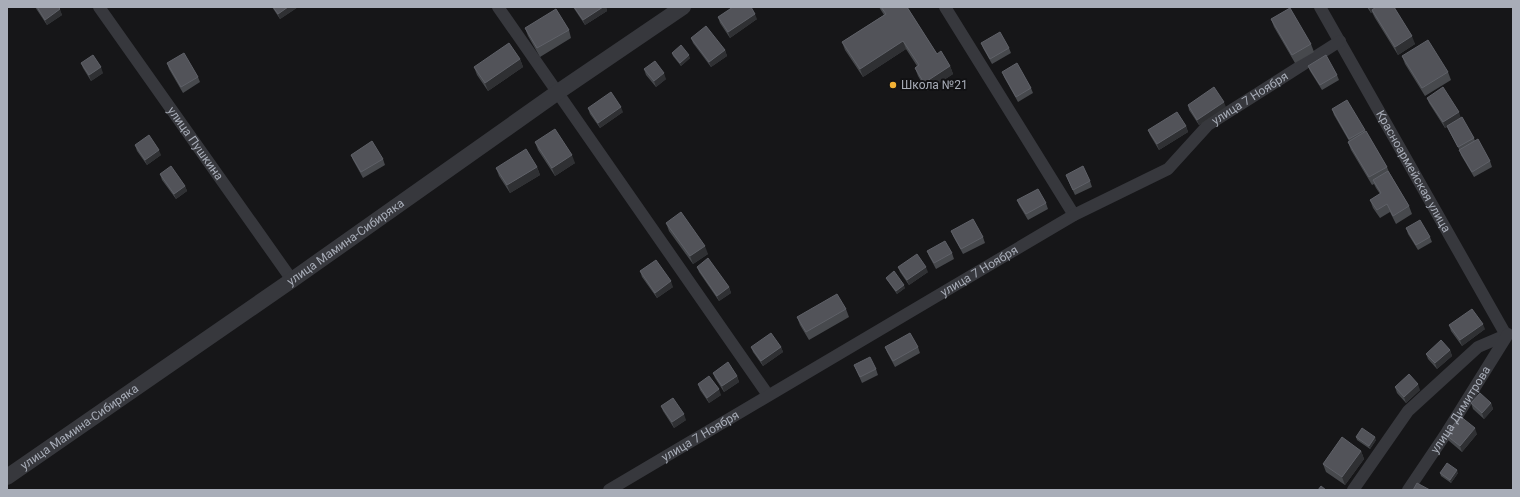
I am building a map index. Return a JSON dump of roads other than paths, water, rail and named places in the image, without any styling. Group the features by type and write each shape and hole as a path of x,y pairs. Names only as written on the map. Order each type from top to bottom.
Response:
{"street":[{"name":"улица Пушкина","path":"100,7 292,280"},
{"path":"498,7 768,395"},
{"name":"улица Мамина-Сибиряка","path":"7,477 292,280 558,92 683,7"},
{"path":"946,7 1074,214"},
{"name":"Красноармейская улица","path":"1320,7 1510,333"},
{"name":"улица 7 Ноября","path":"609,490 1074,214 1168,169 1208,125 1340,42"},
{"path":"1352,490 1408,411 1478,347 1510,333"},
{"name":"улица Димитрова","path":"1408,490 1448,432 1510,333"}],"place":[{"name":"Школа №21","path":"893,85"}]}
